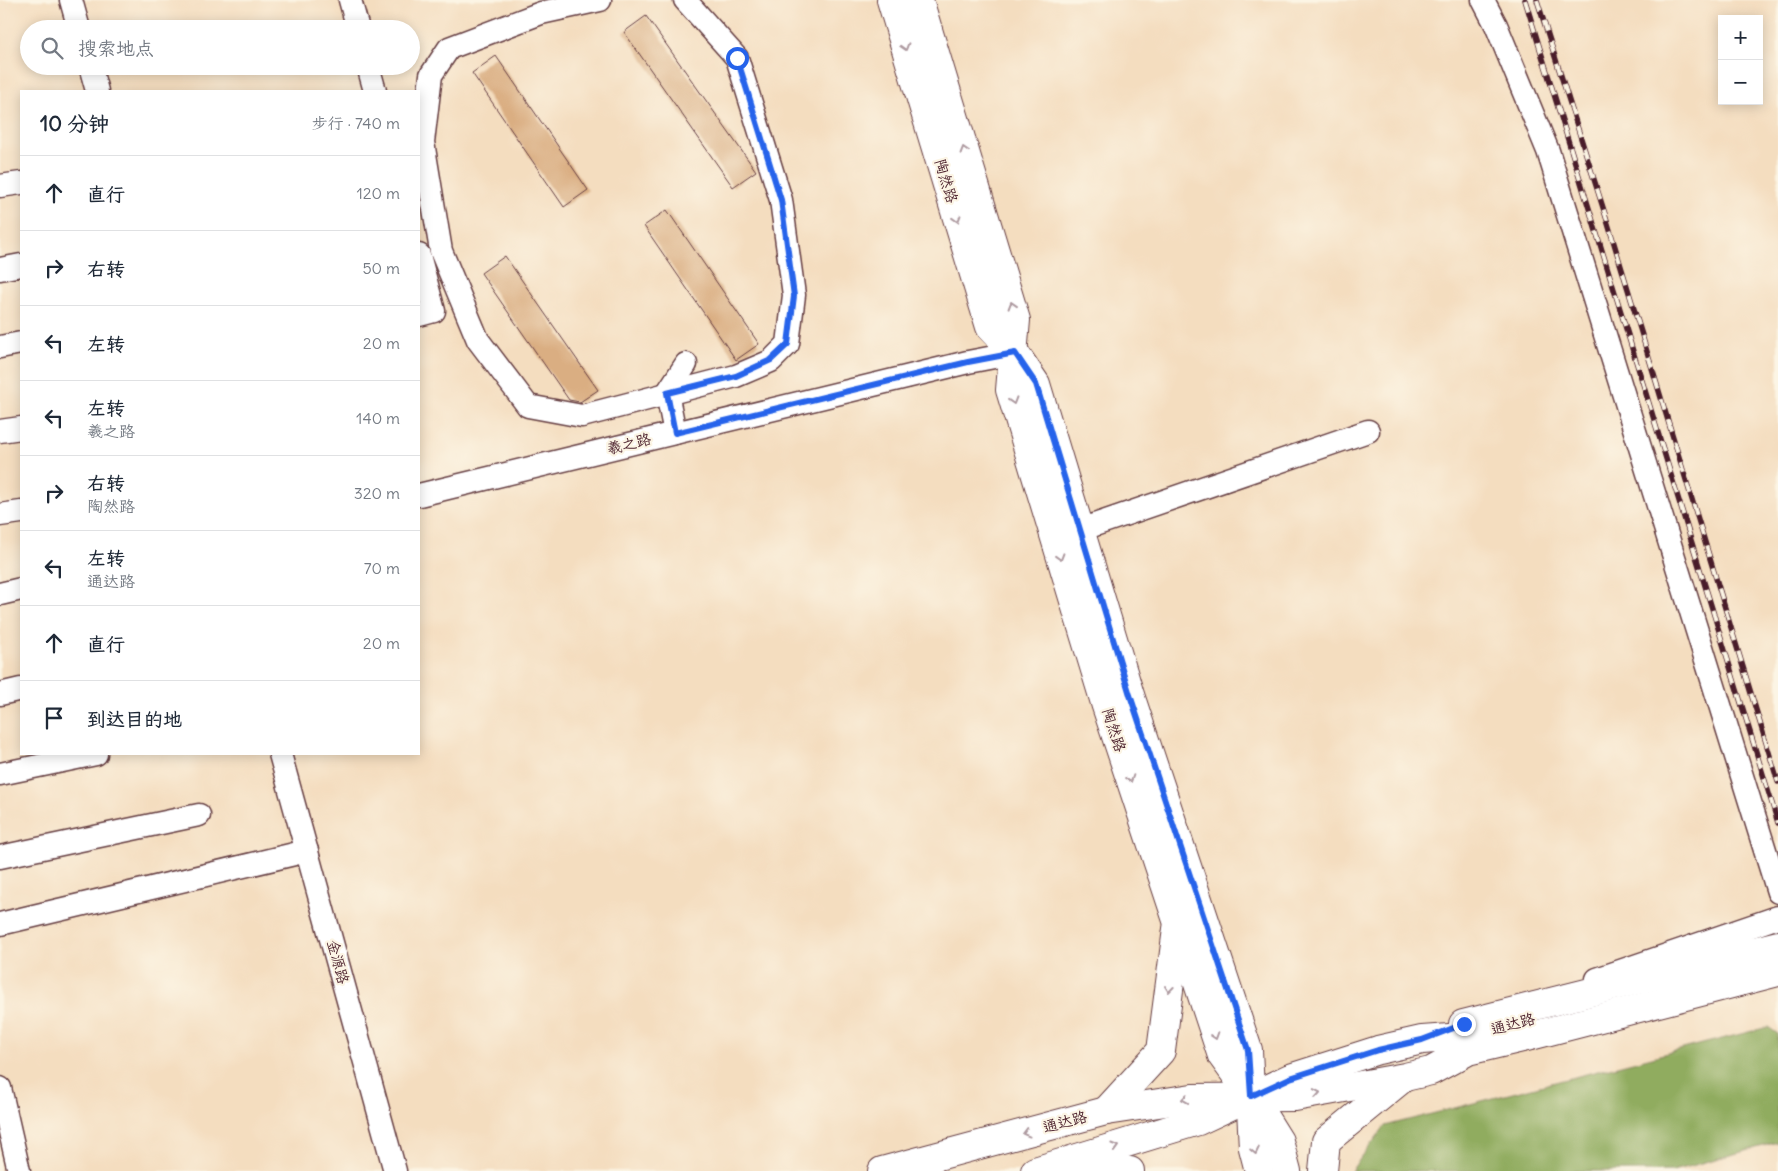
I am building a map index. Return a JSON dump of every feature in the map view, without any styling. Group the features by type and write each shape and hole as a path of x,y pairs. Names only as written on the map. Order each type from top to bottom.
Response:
{"main road":[{"name":"陶然路","path":"891,0 990,327 1015,353 1036,384 1130,695 1248,1050 1253,1148 1260,1171"},
{"name":"陶然路","path":"919,0 1016,320 1015,353 1010,390 1104,703 1222,1056 1251,1096 1279,1141 1287,1171"},
{"path":"1106,1111 1162,1051 1178,923"},
{"path":"1422,1040 1464,1024 1778,945"},
{"name":"通达路","path":"1046,1168 1198,1121 1290,1078 1378,1050 1422,1040 1463,1037 1778,956"},
{"name":"通达路","path":"882,1171 1106,1111 1192,1098 1295,1097 1418,1074 1468,1051 1778,972"},
{"path":"1323,1171 1326,1140 1418,1074 1475,1066 1778,987"},
{"path":"1046,1168 1130,1171"}],"street":[{"path":"71,0 77,20"},
{"path":"350,0 356,20"},
{"path":"600,0 541,13 449,48 431,75 422,142 441,251 478,340 528,406 582,416 736,376 771,360 788,344 794,296 781,200 737,58 685,0"},
{"path":"1483,0 1496,25 1548,151 1778,892"},
{"path":"93,75 97,90"},
{"path":"371,75 375,90"},
{"path":"0,186 20,183"},
{"path":"420,259 434,311 420,315"},
{"path":"0,269 20,265"},
{"path":"0,347 20,343"},
{"name":"羲之路","path":"420,495 968,362 1015,353"},
{"path":"675,433 667,393 686,364"},
{"path":"0,431 20,428"},
{"path":"1080,530 1368,431"},
{"path":"0,515 20,512"},
{"path":"0,594 20,589"},
{"path":"0,694 20,689"},
{"path":"0,774 91,755"},
{"name":"金源路","path":"280,755 395,1171"},
{"path":"0,857 199,815"},
{"path":"0,924 307,851"},
{"path":"1464,1024 1778,917"},
{"path":"0,1088 19,1171"}],"green space":[{"path":"1768,1027 1778,1034 1778,1142 1672,1171 1351,1171 1385,1126"}],"building":[{"path":"646,16 756,171 733,187 624,32"},
{"path":"496,56 588,190 564,207 472,73"},
{"path":"667,210 759,344 736,360 644,226"},
{"path":"505,256 598,390 580,402 569,400 481,273"}],"railway":[{"path":"1525,0 1778,823"},
{"path":"1537,0 1606,217 1778,782"}],"route":[{"path":"737,58 781,200 794,296 788,344 771,360 736,376 667,393 675,433 968,362 1015,353 1036,384 1130,695 1248,1050 1251,1096 1290,1078 1378,1050 1422,1040 1464,1024"}]}
